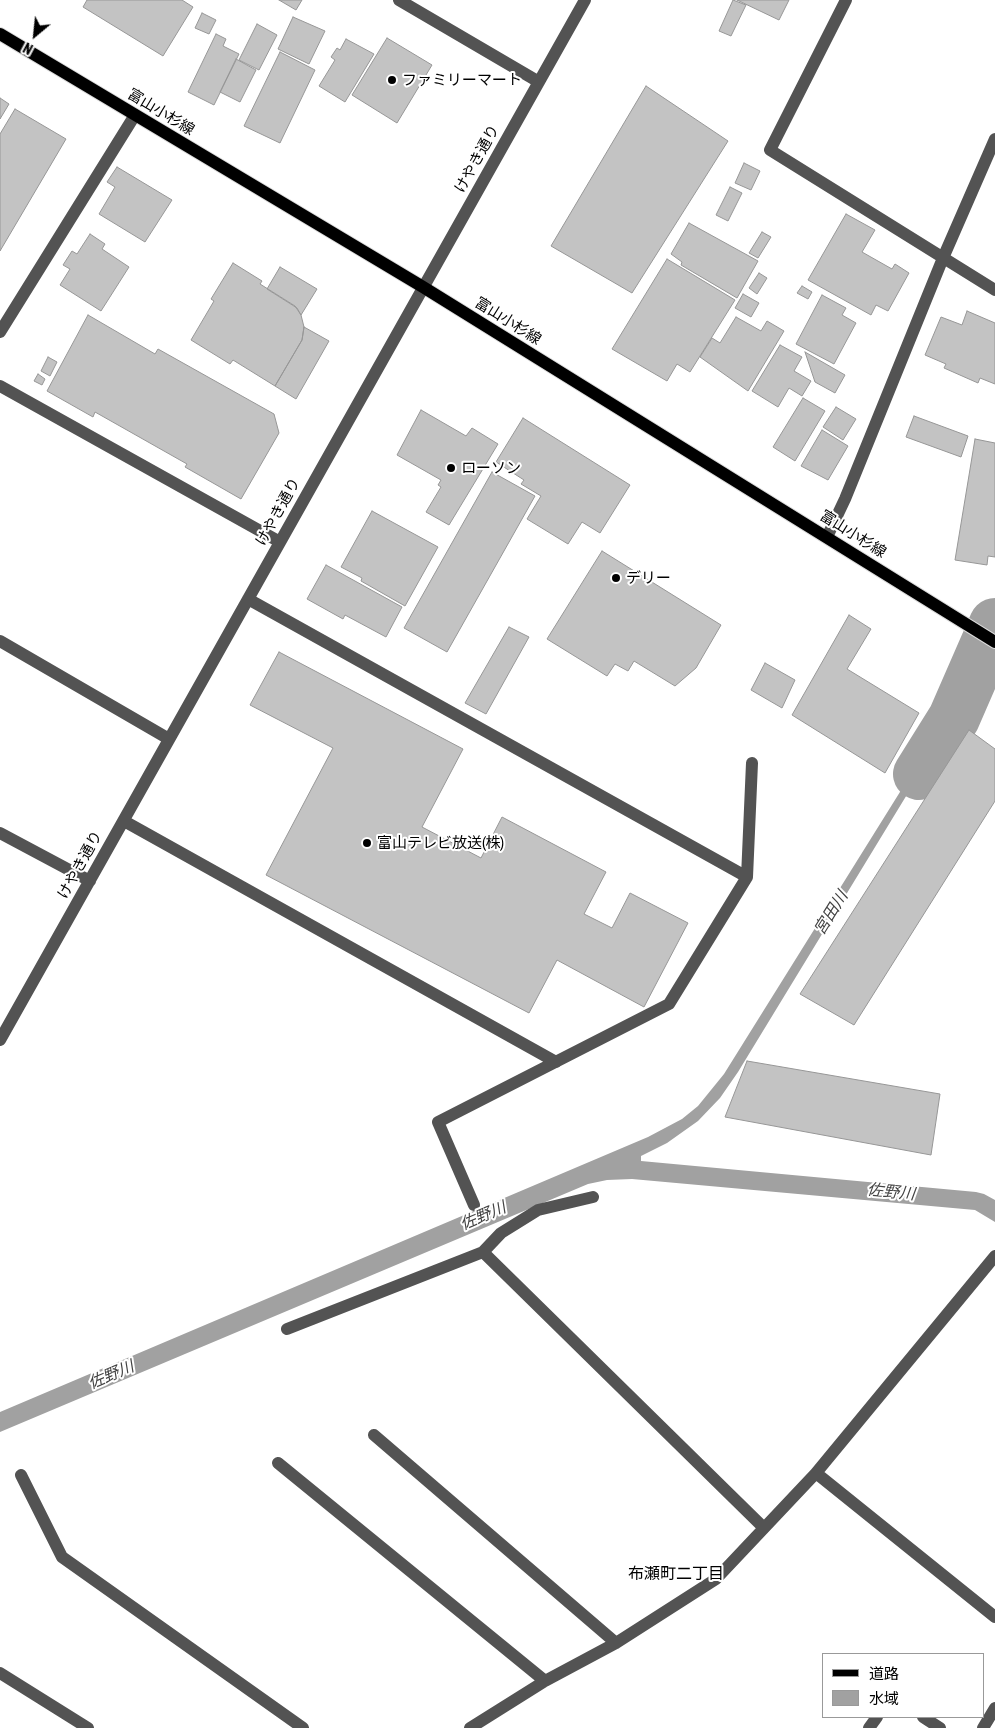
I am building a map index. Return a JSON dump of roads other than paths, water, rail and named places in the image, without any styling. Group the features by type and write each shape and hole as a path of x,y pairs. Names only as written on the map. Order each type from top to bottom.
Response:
{"main road":[{"name":"富山小杉線","path":"0,34 423,287 995,642"}],"street":[{"path":"399,0 539,82"},
{"name":"けやき通り","path":"0,1040 585,0"},
{"path":"846,0 770,150 995,290"},
{"path":"0,332 135,115"},
{"path":"826,537 845,499 943,258 995,138"},
{"path":"0,386 280,542"},
{"path":"248,599 747,876"},
{"path":"0,641 169,740"},
{"path":"474,1205 438,1122 669,1004 747,876 752,763"},
{"path":"124,821 556,1062"},
{"path":"0,833 90,881"},
{"path":"287,1329 483,1252 501,1233 538,1210 593,1197"},
{"path":"483,1252 764,1528"},
{"path":"470,1728 545,1681 616,1643 716,1579 816,1473 995,1256"},
{"path":"374,1434 616,1643"},
{"path":"278,1463 545,1681"},
{"path":"816,1473 995,1617"},
{"path":"22,1475 62,1557 303,1728"},
{"path":"0,1673 88,1728"},
{"path":"983,1728 995,1708"},
{"path":"925,1718 940,1728"}],"water":[{"name":"佐野川","path":"954,707 960,720 936,747 738,1072 720,1098 698,1121 667,1143 641,1156 641,1161 976,1192 995,1200 995,1222 975,1210 632,1179 607,1180 588,1184 0,1432 0,1412 648,1137 682,1119 698,1106 724,1074 948,715 944,711"}],"waterway":[{"name":"宮田川","path":"919,774 954,718 995,624"}],"place":[{"name":"ファミリーマート","path":"392,80"},
{"name":"ローソン","path":"451,468"},
{"name":"デリー","path":"616,578"},
{"name":"富山テレビ放送(株)","path":"367,843"}],"district":[{"name":"布瀬町二丁目","path":"676,1574"}]}
